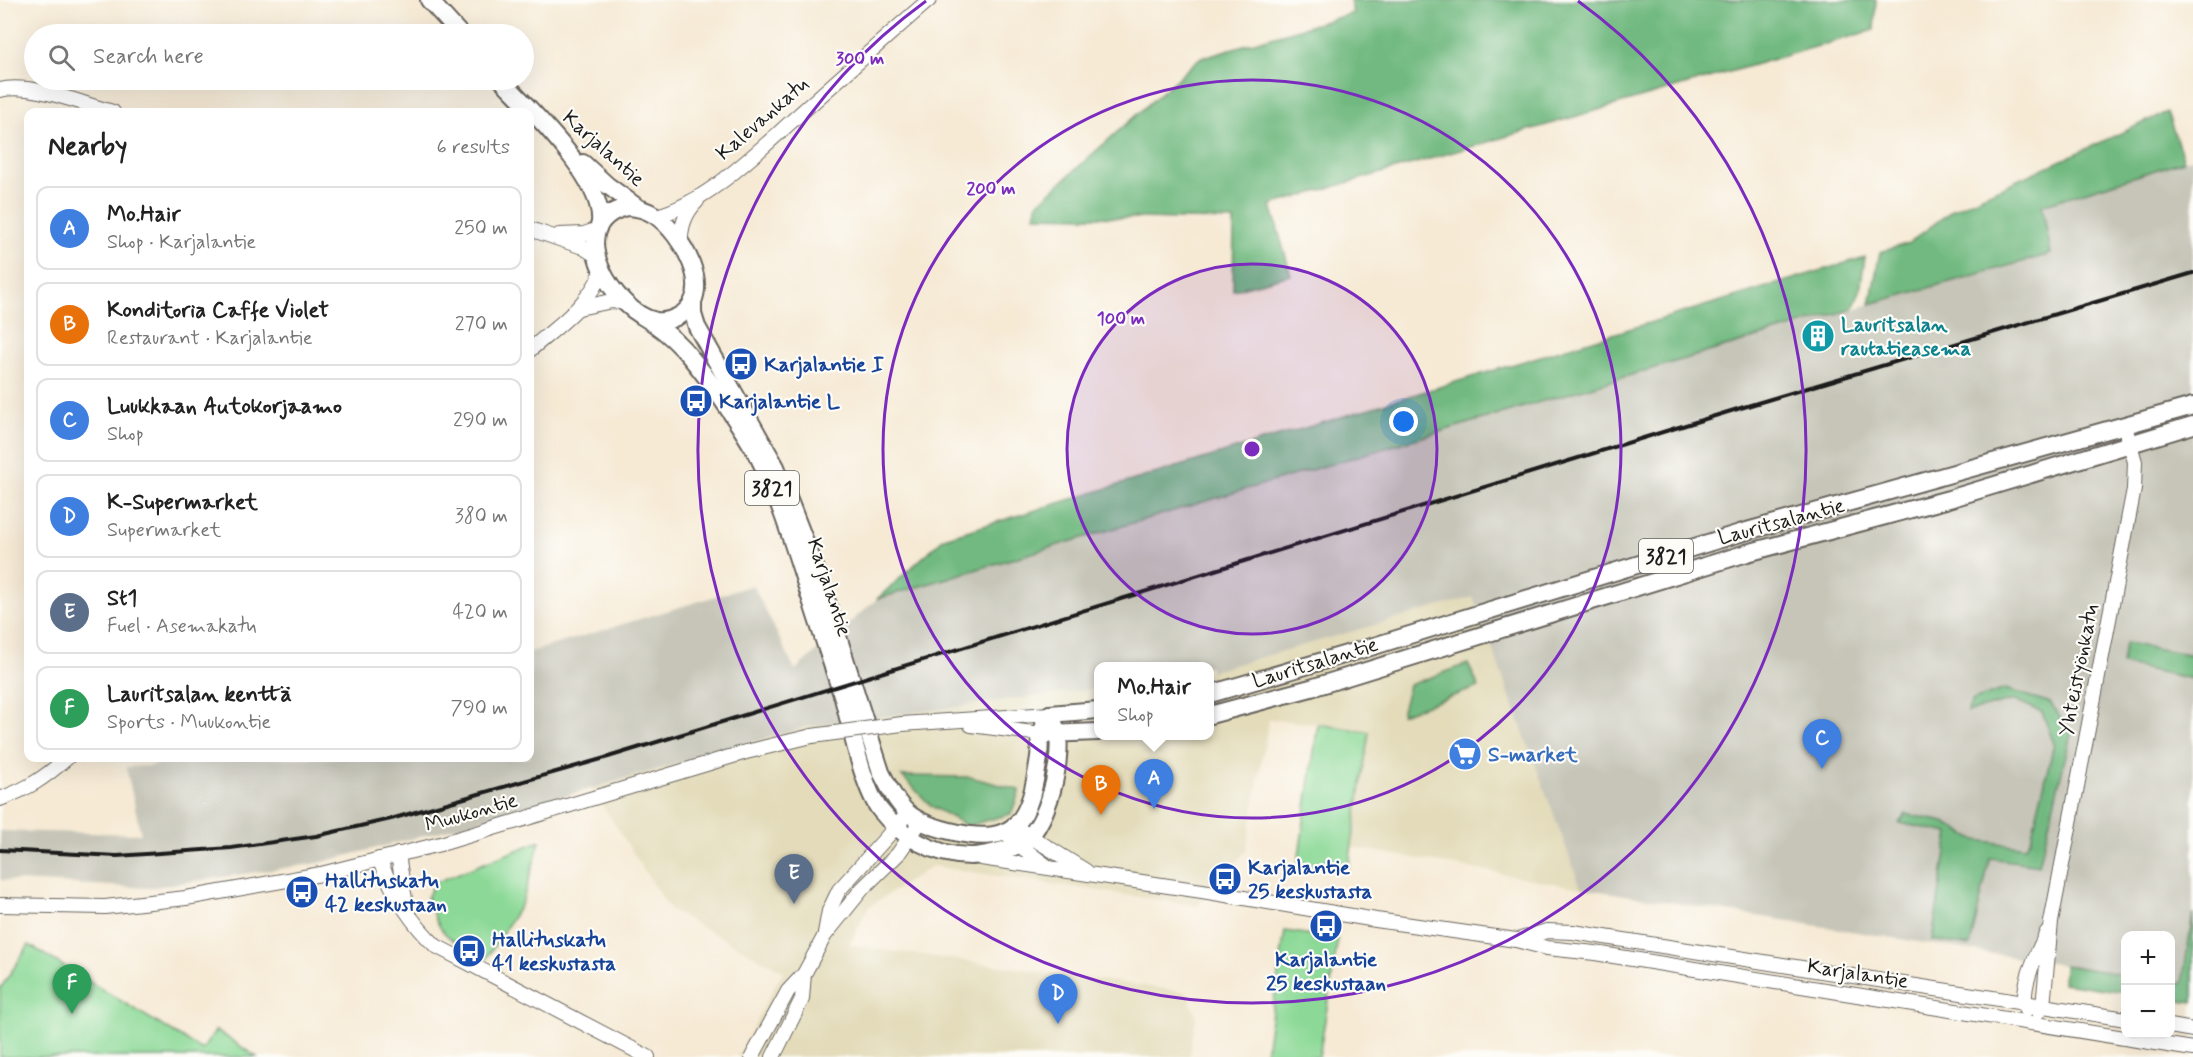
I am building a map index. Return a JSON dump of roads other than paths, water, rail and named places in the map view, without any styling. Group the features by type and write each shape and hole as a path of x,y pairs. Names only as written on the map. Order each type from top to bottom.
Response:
{"main road":[{"path":"429,0 451,24"},
{"name":"Kalevankatu","path":"681,244 680,234 685,216 703,195 768,142 929,0"},
{"path":"0,90 24,88"},
{"path":"30,90 98,108"},
{"name":"Karjalantie","path":"511,90 528,108"},
{"name":"Karjalantie","path":"534,114 585,177 598,203 598,226"},
{"name":"Karjalantie","path":"542,123 607,185 637,207"},
{"name":"Kalevankatu","path":"656,216 668,213 703,195"},
{"path":"545,234 584,234 598,226 616,210 637,207"},
{"name":"3821","path":"637,207 656,216 681,244 690,259 695,276 693,301"},
{"name":"3821","path":"598,226 595,239 599,263 626,303 642,316"},
{"path":"534,230 590,250 599,263 597,284 579,308 534,347"},
{"path":"579,308 604,301 626,303"},
{"path":"642,316 654,321 671,319 681,314 693,301"},
{"name":"Karjalantie","path":"693,301 693,314 697,327 776,466 820,580 881,772 892,793 913,818"},
{"name":"Karjalantie","path":"642,316 663,328 699,367 758,457 786,524 842,696 865,778 878,808 903,833 925,846 970,856 1516,940 1547,948 1595,953 2193,1049"},
{"name":"Lauritsalantie","path":"1214,693 1385,643 1740,533 2193,406"},
{"name":"Lauritsalantie","path":"1214,714 1311,688 1747,553 1949,499 2193,425"},
{"name":"Yhteistyönkatu","path":"2043,1006 2051,921 2134,489 2135,462 2125,426"},
{"path":"752,1057 788,992 804,974 825,935 863,888 894,858 903,833 913,818 974,837 990,837 1010,830 1026,809 1049,734 1050,714 1094,710"},
{"name":"Muukontie","path":"0,905 105,907 186,898 321,874 444,843 746,752 812,736 902,724 1050,714"},
{"name":"Muukontie","path":"948,722 1049,734"},
{"path":"1049,734 1094,732"},
{"path":"1026,841 1040,823 1053,788 1058,755 1049,734"},
{"path":"0,800 28,788 62,762"},
{"name":"Karjalantie","path":"1010,830 1026,841 1090,873"},
{"path":"825,935 829,911 839,890 903,833"},
{"name":"Karjalantie","path":"970,856 1026,841"},
{"name":"Karjalantie","path":"1026,841 1049,868"},
{"path":"399,854 406,911"},
{"path":"379,859 387,878 419,931 436,946 648,1057"},
{"name":"Yhteistyönkatu","path":"2029,1023 2024,1003 2032,969 2051,921"},
{"name":"Karjalantie","path":"1516,940 1547,932 1574,932 2121,1018"},
{"path":"773,1057 802,999 804,974"},
{"path":"2029,1023 2043,1006"},
{"path":"2175,1027 2193,1030"}],"railway":[{"path":"0,850 117,856 231,848 316,836 391,819 605,758 1744,407 2193,273"}],"place":[{"name":"Lauritsalan rautatieasema","path":"1818,336"},
{"name":"Karjalantie I","path":"741,364"},
{"name":"Karjalantie L","path":"696,401"},
{"name":"S-market","path":"1465,754"},
{"name":"Luukkaan Autokorjaamo","path":"1822,769"},
{"name":"Mo.Hair","path":"1154,809"},
{"name":"Konditoria Caffe Violet","path":"1101,815"},
{"name":"Karjalantie 25 keskustasta","path":"1225,879"},
{"name":"Hallituskatu 42 keskustaan","path":"302,892"},
{"name":"St1","path":"794,904"},
{"name":"Karjalantie 25 keskustaan","path":"1326,926"},
{"name":"Hallituskatu 41 keskustasta","path":"469,951"},
{"name":"Lauritsalan kenttä","path":"72,1014"},
{"name":"K-Supermarket","path":"1058,1024"}]}
